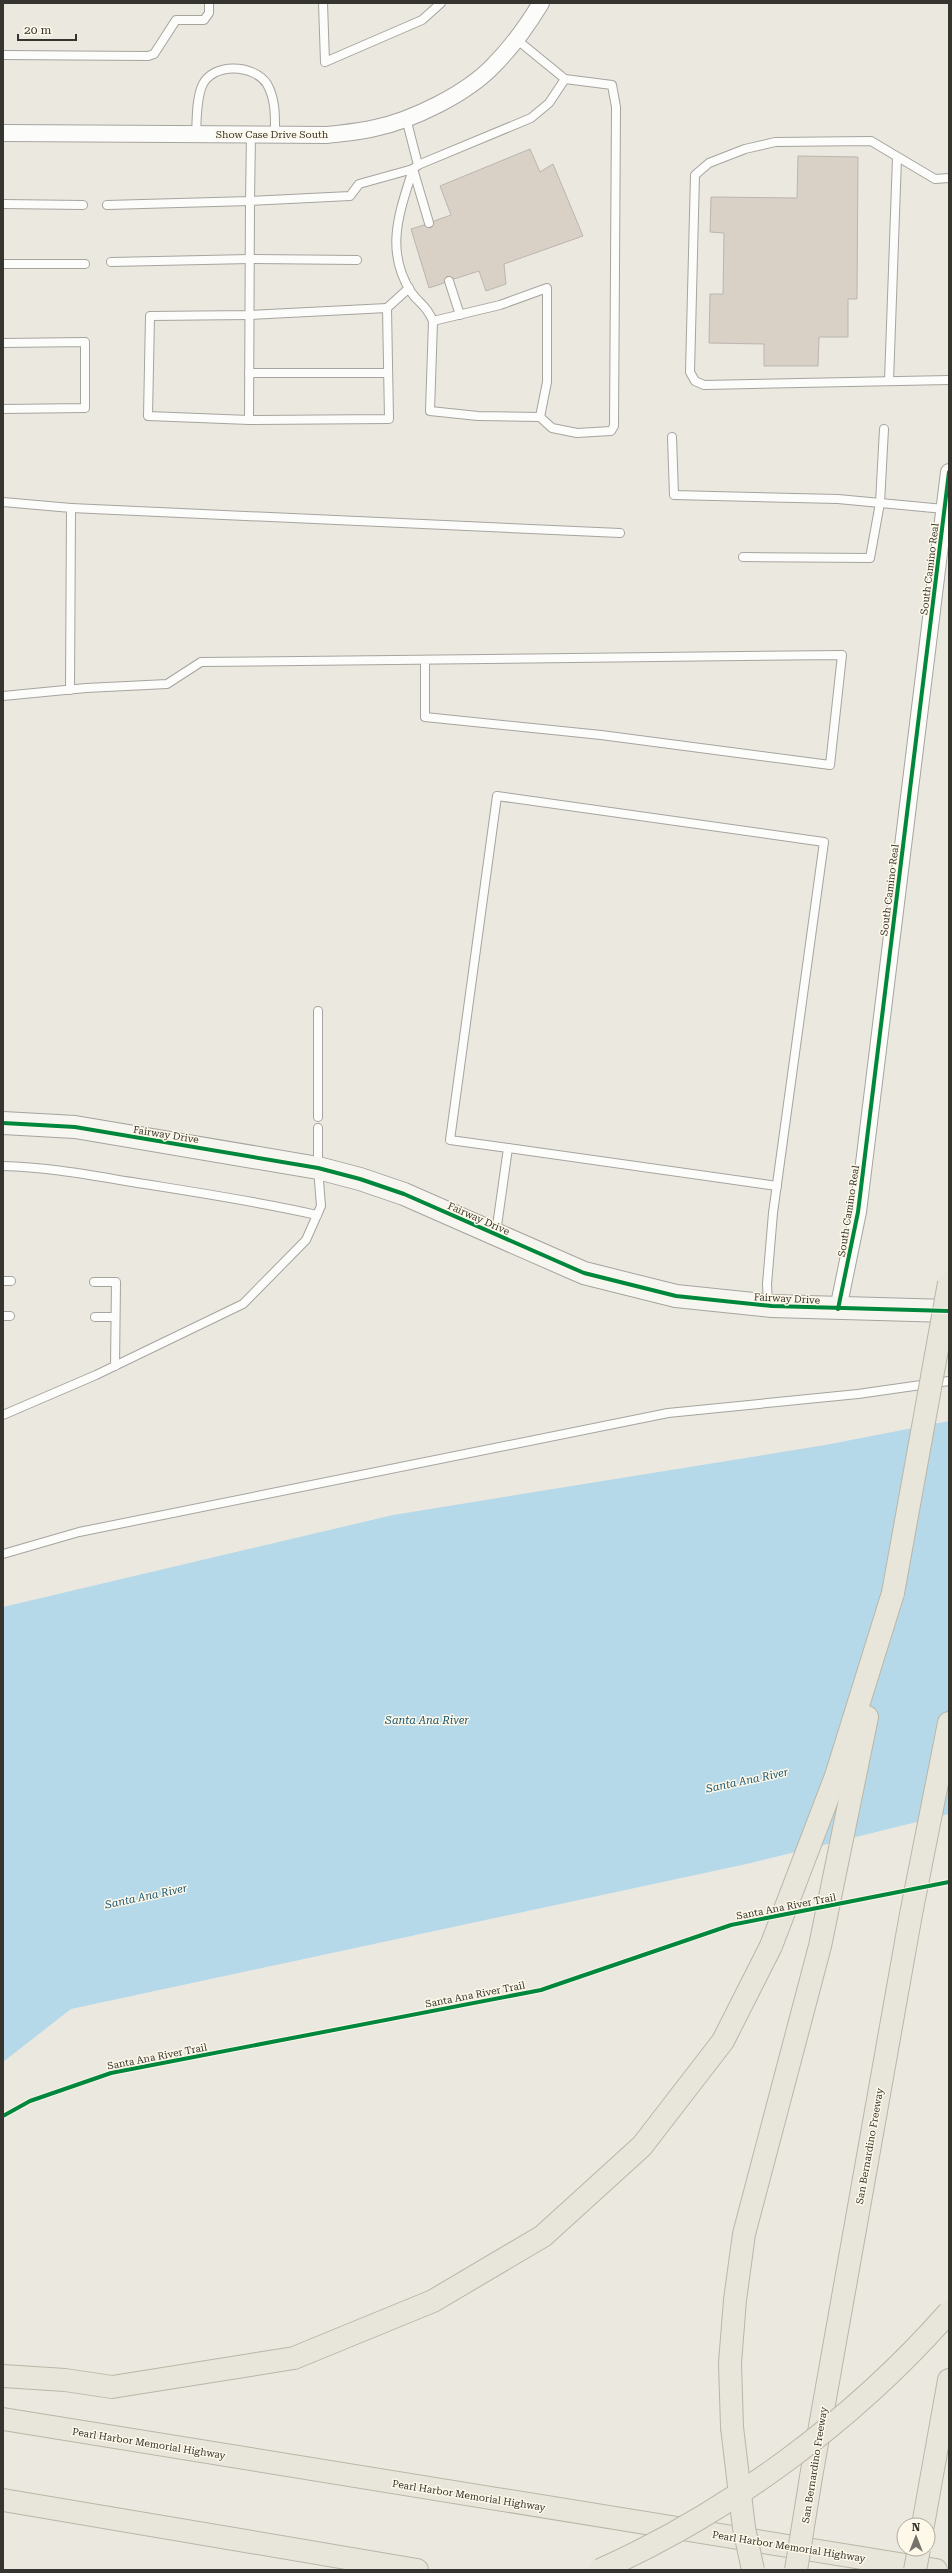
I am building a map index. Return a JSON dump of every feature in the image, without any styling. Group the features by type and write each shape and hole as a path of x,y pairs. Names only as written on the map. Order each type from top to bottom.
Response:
{"highway":[{"path":"753,2570 744,2528 732,2427 730,2363 735,2300 744,2234 820,1946 893,1593 949,1282"},
{"path":"3,2376 65,2380 112,2387 294,2358 433,2301 543,2236 642,2146 723,2041 771,1946 836,1776 893,1593"},
{"name":"San Bernardino Freeway","path":"796,2570 811,2477 911,1914 949,1723"},
{"path":"600,2570 629,2556 722,2504 781,2465 842,2416 929,2335 949,2312"},
{"path":"924,2517 949,2380"},
{"name":"Pearl Harbor Memorial Highway","path":"3,2419 936,2570"},
{"path":"3,2500 417,2570"},
{"path":"915,2570 917,2557"}],"street":[{"name":"Show Case Drive South","path":"3,133 327,135 376,128 406,118 447,99 473,82 492,67 516,40 541,3"},
{"name":"South Camino Real","path":"838,1309 858,1212 949,472"},
{"name":"Fairway Drive","path":"3,1123 75,1127 318,1168 360,1179 404,1194 584,1273 676,1296 768,1306 949,1311"}],"lane":[{"path":"3,55 148,56 154,54 176,20 204,20 209,13 209,3"},
{"path":"323,3 325,62 422,20 441,3"},
{"path":"415,167 396,226 399,266 409,288 427,307 433,320 430,411 478,416 540,417 552,428 577,433 611,431 614,426 616,107 612,85 565,79 516,40"},
{"path":"196,134 198,101 203,85 213,74 225,70 242,69 256,73 266,84 275,103 275,135"},
{"path":"107,205 250,201 350,196 359,184 415,167 531,118 549,103 565,79"},
{"path":"406,118 415,167 429,223"},
{"path":"249,420 251,134"},
{"path":"949,178 935,179 870,141 775,142 745,149 709,163 695,176 690,372 695,381 704,385 949,380"},
{"path":"889,381 897,158"},
{"path":"3,204 83,205"},
{"path":"111,262 250,259 357,260"},
{"path":"3,264 85,264"},
{"path":"449,281 460,315"},
{"path":"387,308 389,419 249,420 148,416 150,316 250,315 387,308 409,288"},
{"path":"433,320 500,305 547,288 547,382 540,417"},
{"path":"3,343 85,342 85,408 3,409"},
{"path":"249,374 388,373"},
{"path":"743,557 870,558 880,503 884,429"},
{"path":"672,437 674,495 838,499 944,508"},
{"path":"3,502 70,508 620,533"},
{"path":"70,508 70,690"},
{"path":"3,696 167,684 201,662 842,656 830,765 601,735 425,716 425,661"},
{"path":"768,1306 767,1284 777,1186 824,842 497,796 450,1140 777,1186"},
{"path":"318,1011 318,1117"},
{"path":"3,1415 115,1366 243,1304 306,1240 321,1206 318,1168 318,1128"},
{"path":"496,1234 508,1148"},
{"path":"3,1166 34,1167 90,1174 233,1197 317,1215"},
{"path":"94,1282 116,1282 115,1366"},
{"path":"95,1317 115,1317"},
{"path":"3,1554 79,1532 668,1413 858,1394 949,1381"}],"water":[{"name":"Santa Ana River","path":"949,1421 949,1814 751,1863 71,2009 3,2062 3,1607 393,1515 825,1445"}],"building":[{"path":"530,149 540,172 553,164 583,236 504,264 506,284 486,291 479,271 454,279 447,276 444,283 429,288 411,229 424,225 431,228 434,221 451,215 440,186"},
{"path":"798,156 858,157 857,299 848,299 848,337 819,337 818,366 764,366 764,344 709,343 710,294 723,294 724,233 710,232 711,197 797,198"}],"cycle path":[{"path":"838,1309 858,1212 949,472"},
{"path":"3,1123 75,1127 318,1168 360,1179 404,1194 584,1273 676,1296 772,1306 949,1311"},
{"name":"Santa Ana River Trail","path":"3,2116 30,2101 111,2073 541,1990 731,1925 949,1882"}]}
